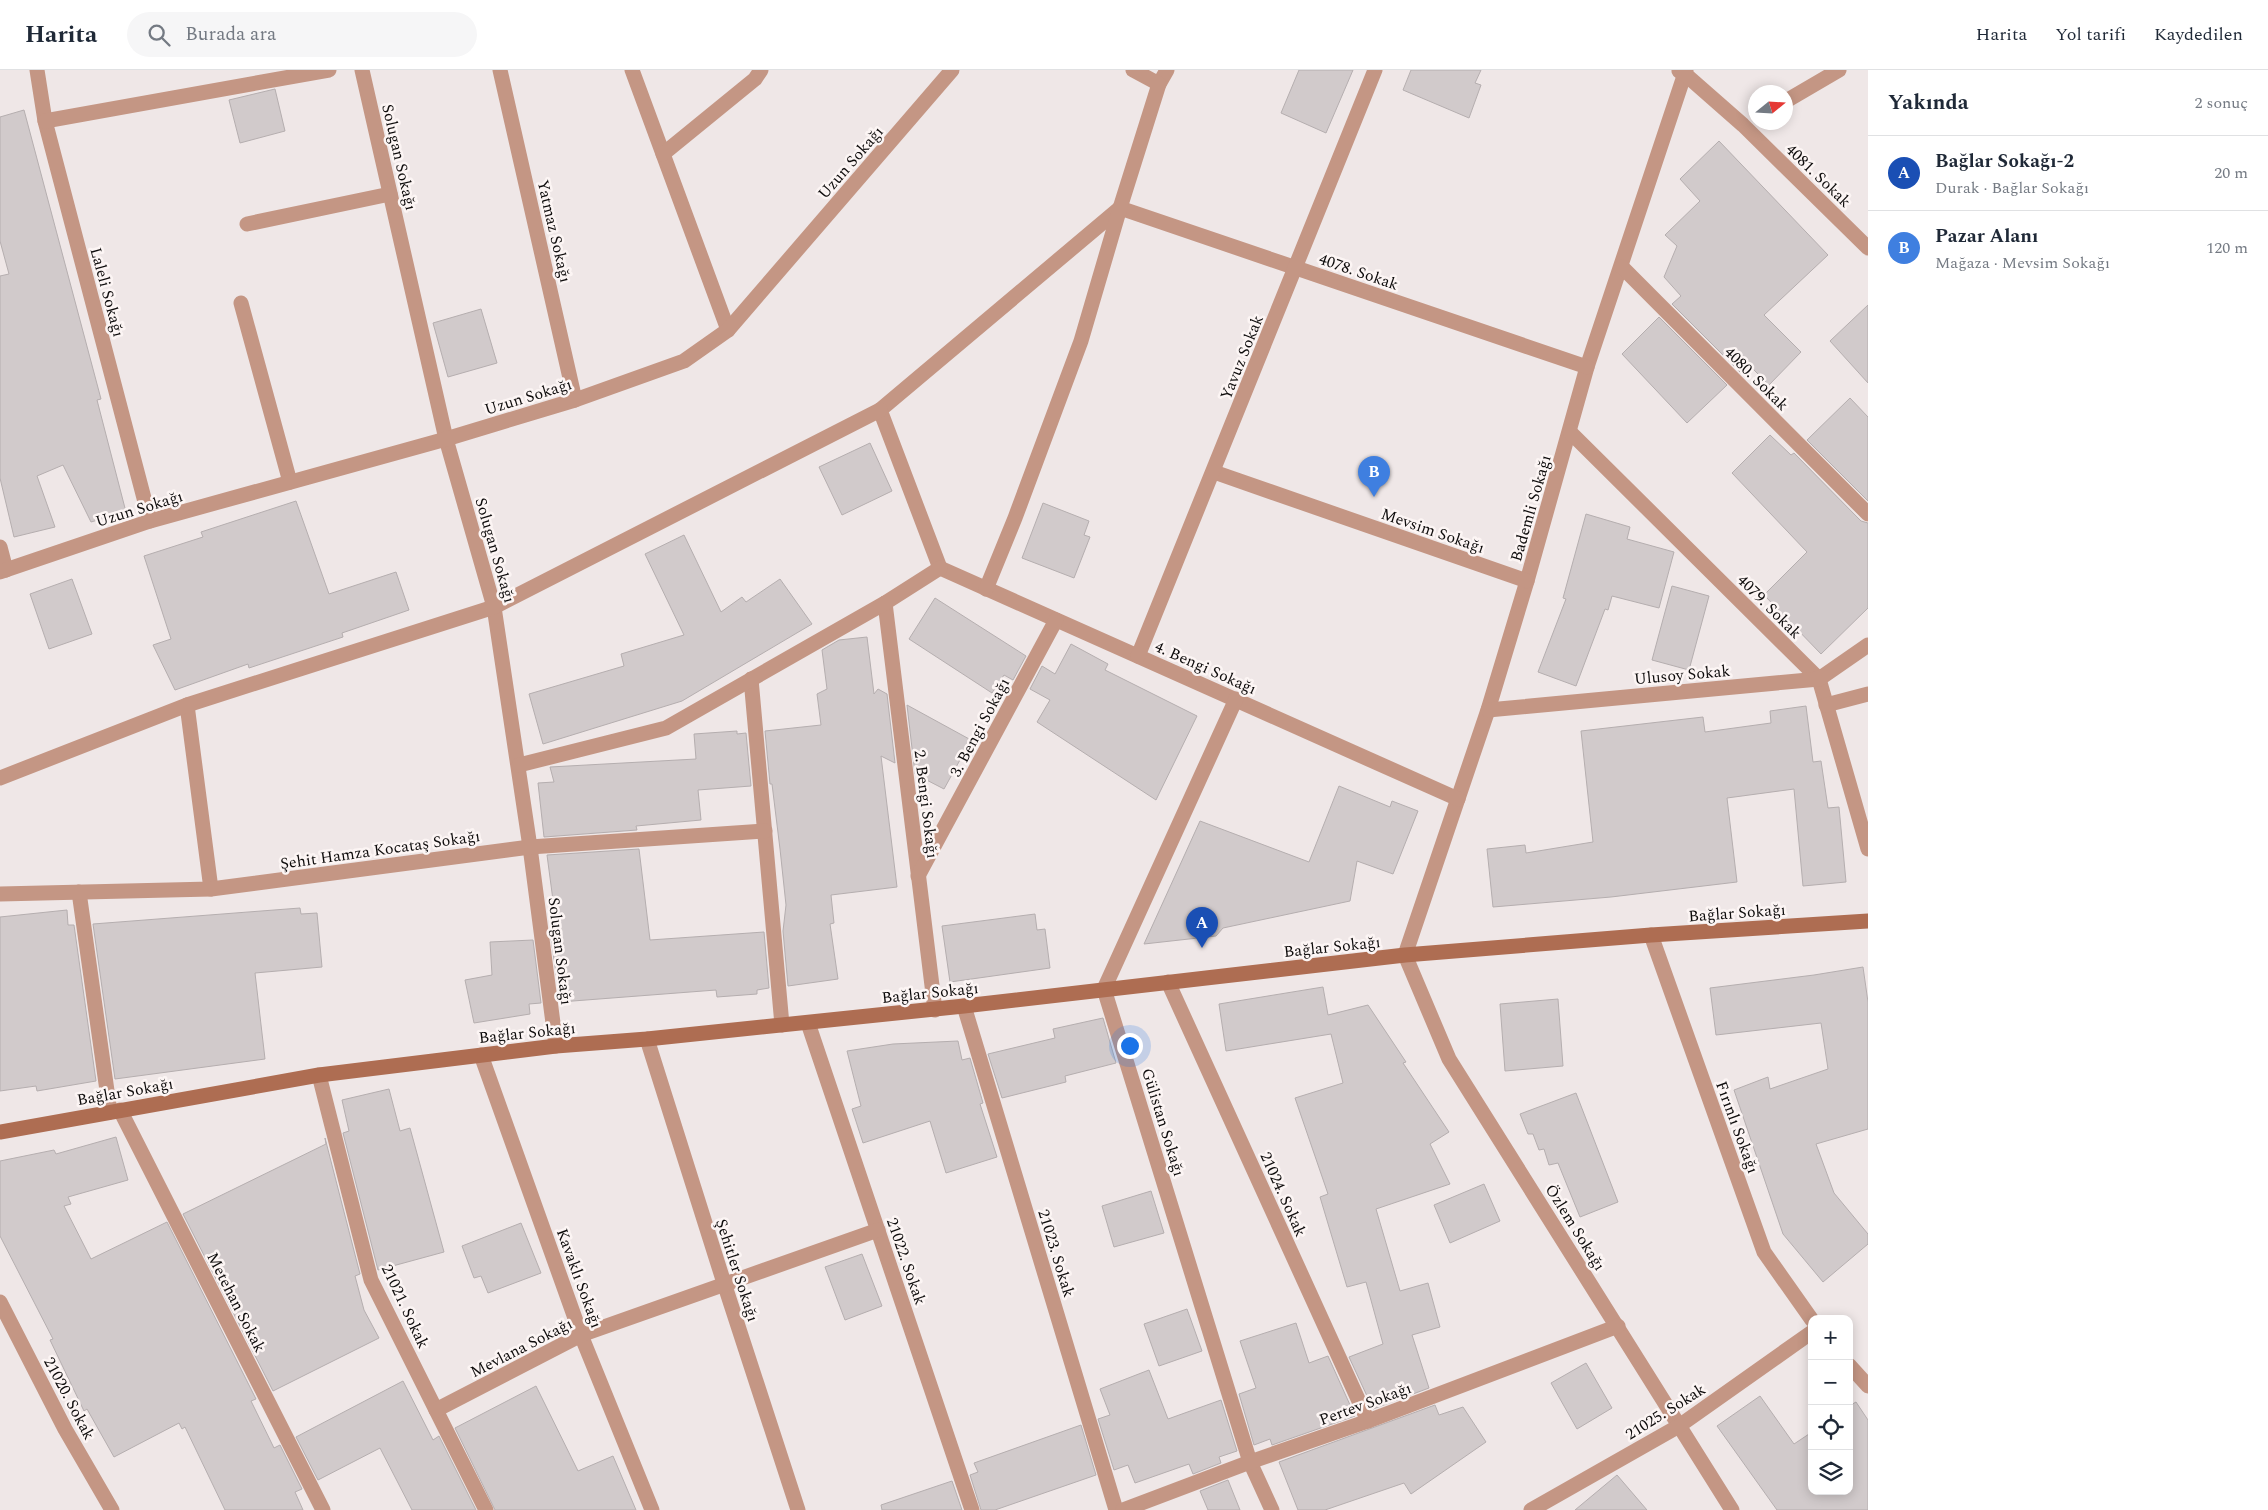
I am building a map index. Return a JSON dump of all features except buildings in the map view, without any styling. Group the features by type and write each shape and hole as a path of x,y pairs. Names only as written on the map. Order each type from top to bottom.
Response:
{"main road":[{"name":"Bağlar Sokağı","path":"0,1132 319,1075 556,1046 647,1039 935,1010 1405,955 1868,920"}],"street":[{"name":"Laleli Sokağı","path":"37,70 45,121 150,521"},
{"path":"45,121 329,70"},
{"name":"Solugan Sokağı","path":"362,70 446,439 494,607 519,765 556,1046"},
{"name":"Yatmaz Sokağı","path":"500,70 575,400"},
{"path":"632,70 728,330"},
{"path":"663,154 756,79 761,70"},
{"name":"Uzun Sokağı","path":"3,571 150,521 446,439 575,400 684,361 728,330 952,70"},
{"path":"1133,70 1159,84"},
{"path":"986,589 1082,341 1120,208 1159,84 1167,70"},
{"name":"Yavuz Sokak","path":"1138,656 1376,70"},
{"path":"1793,97 1839,70"},
{"name":"4081. Sokak","path":"1683,71 1748,120"},
{"name":"Bademli Sokağı","path":"1405,955 1488,710 1588,367 1622,267 1683,71"},
{"name":"4081. Sokak","path":"1758,130 1868,247"},
{"path":"247,224 390,194"},
{"path":"0,778 187,705 494,607 880,410 1120,208"},
{"name":"4078. Sokak","path":"1120,208 1588,367"},
{"name":"4080. Sokak","path":"1622,267 1868,514"},
{"path":"241,303 290,482"},
{"path":"519,765 666,728 884,603 940,568 880,410"},
{"name":"4079. Sokak","path":"1570,432 1819,679"},
{"name":"Mevsim Sokağı","path":"1214,472 1527,581"},
{"path":"0,547 3,571"},
{"name":"4. Bengi Sokağı","path":"940,568 1458,799"},
{"name":"2. Bengi Sokağı","path":"884,603 935,1010"},
{"name":"3. Bengi Sokağı","path":"918,876 1056,620"},
{"name":"Ulusoy Sokak","path":"1488,710 1819,679 1868,645"},
{"path":"751,679 782,1025"},
{"path":"1819,679 1868,849"},
{"path":"1826,705 1868,694"},
{"path":"1104,989 1236,699"},
{"path":"187,705 211,889"},
{"name":"Şehit Hamza Kocataş Sokağı","path":"0,894 211,889 530,847 765,831"},
{"name":"Metehan Sokak","path":"79,892 115,1111 323,1510"},
{"name":"Fırınlı Sokağı","path":"1651,935 1764,1252 1808,1315"},
{"name":"Özlem Sokağı","path":"1405,955 1449,1059 1732,1510"},
{"name":"21024. Sokak","path":"1168,982 1368,1421"},
{"name":"Gülistan Sokağı","path":"1104,989 1250,1462 1272,1510"},
{"name":"21023. Sokak","path":"964,1006 1116,1510"},
{"name":"21022. Sokak","path":"808,1023 972,1510"},
{"name":"Şehitler Sokağı","path":"647,1039 798,1510"},
{"name":"Kavaklı Sokağı","path":"481,1055 581,1335 652,1510"},
{"name":"21021. Sokak","path":"319,1075 372,1280 486,1510"},
{"name":"Mevlana Sokağı","path":"436,1410 581,1335 878,1230"},
{"name":"21020. Sokak","path":"0,1302 65,1429 112,1510"},
{"name":"Pertev Sokağı","path":"1123,1510 1250,1462 1368,1421 1618,1326"},
{"name":"21025. Sokak","path":"1530,1510 1679,1426 1808,1335"},
{"path":"1853,1369 1868,1386"}],"place":[{"name":"Pazar Alanı","path":"1374,497"},
{"name":"Bağlar Sokağı-2","path":"1202,948"}]}
